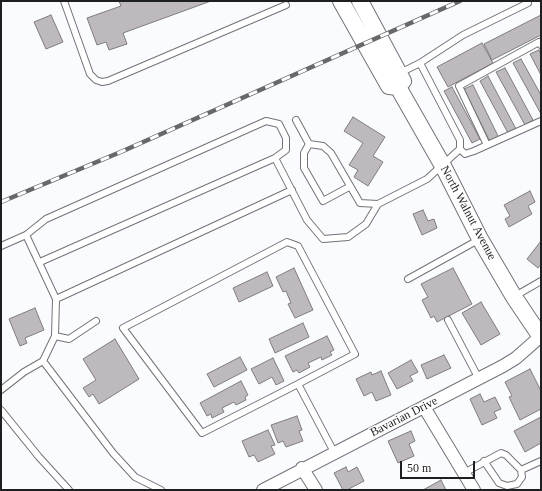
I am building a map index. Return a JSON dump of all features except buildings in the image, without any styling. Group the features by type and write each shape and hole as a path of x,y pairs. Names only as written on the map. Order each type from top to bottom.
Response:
{"main road":[{"name":"North Walnut Avenue","path":"341,1 389,86 398,80"},
{"name":"North Walnut Avenue","path":"360,1 398,80 480,239 514,297 541,336"}],"street":[{"name":"Bavarian Drive","path":"262,490 302,468 479,379 516,358 541,336"},
{"path":"424,407 474,490"},
{"path":"302,468 316,490"}],"lane":[{"path":"64,1 90,74 96,80 102,82 108,81 286,5"},
{"path":"398,80 420,63 463,35 528,4"},
{"path":"487,145 459,86 539,42 541,45"},
{"path":"420,63 460,140 460,149 465,154 541,121"},
{"path":"296,120 309,144"},
{"path":"1,246 26,235 46,219 266,121 278,124 286,138 286,150 275,158 40,262"},
{"path":"309,144 323,146 330,153 349,187 360,203 378,204 427,179 460,149"},
{"path":"309,144 304,153 304,168 323,201 349,187"},
{"path":"275,158 307,220 323,239 348,237 366,224 378,204"},
{"path":"56,299 292,190"},
{"path":"1,390 24,372 43,361 55,336 56,299 40,262 26,235"},
{"path":"408,279 480,239"},
{"path":"287,242 298,246 355,354 298,384 202,433 123,328 287,242"},
{"path":"514,297 541,281"},
{"path":"448,320 479,379"},
{"path":"55,336 68,339 96,321"},
{"path":"43,361 113,453 135,477 162,490"},
{"path":"298,384 334,452"},
{"path":"1,410 39,457 69,490"},
{"path":"464,473 484,461 500,453 506,455 516,463 521,470 522,478 517,484 507,486 499,483 484,461"},
{"path":"521,470 541,461"}],"railway":[{"path":"1,202 123,151 460,1"}]}
